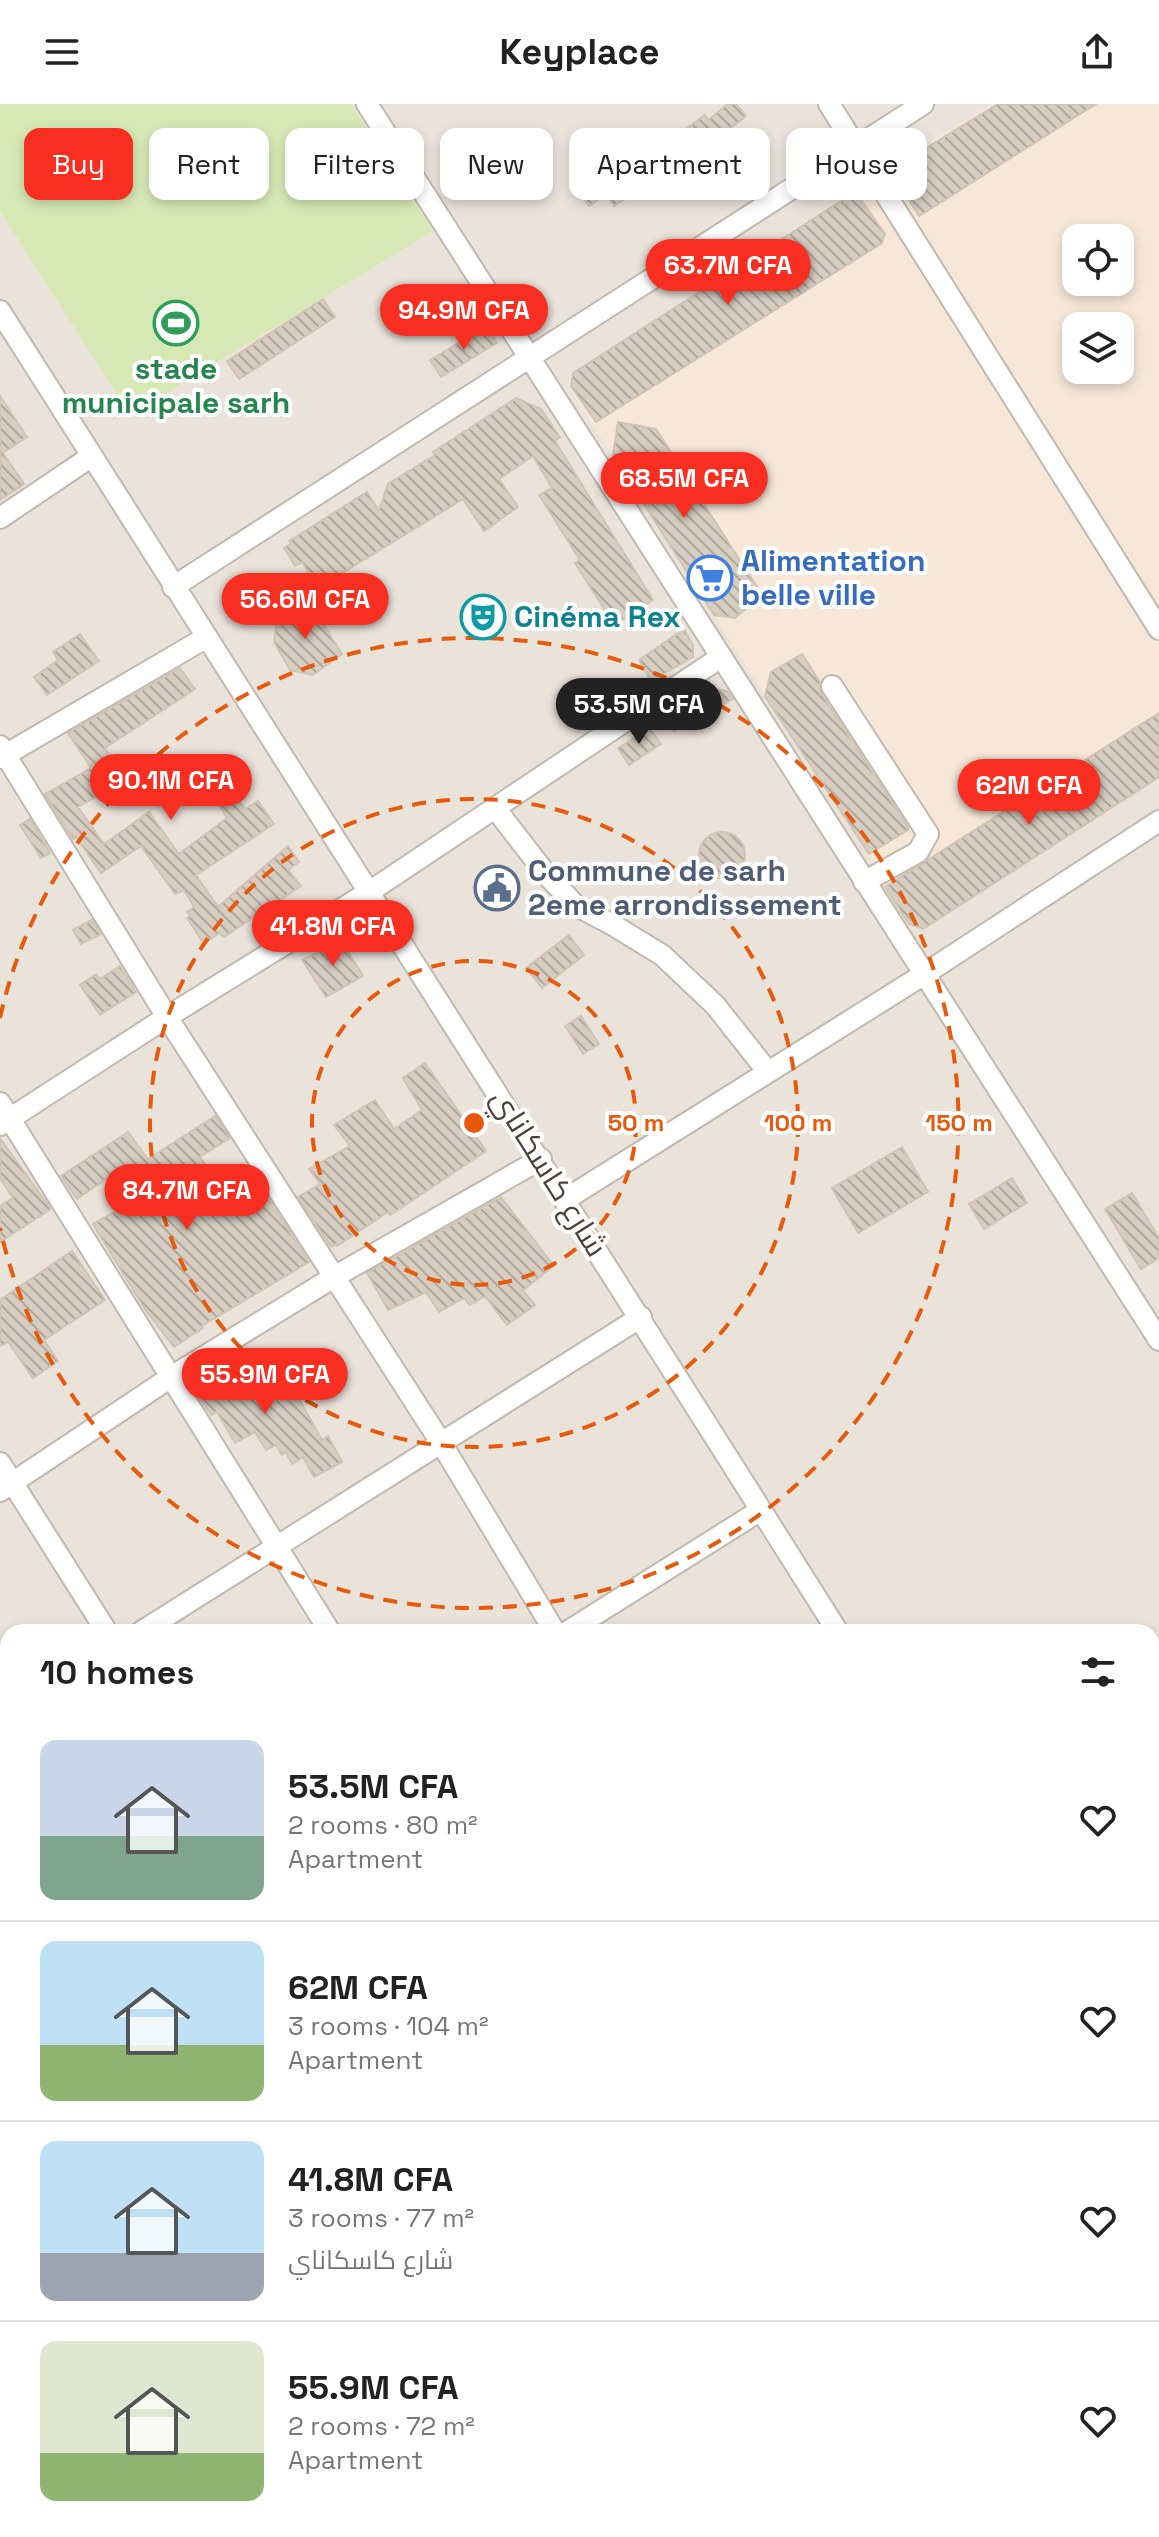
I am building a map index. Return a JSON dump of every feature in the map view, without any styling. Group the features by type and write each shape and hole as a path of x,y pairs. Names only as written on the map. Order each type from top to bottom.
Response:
{"street":[{"path":"367,104 1159,1340"},
{"path":"829,104 844,128"},
{"path":"885,128 923,104"},
{"path":"173,587 786,192"},
{"path":"890,200 1159,629"},
{"name":"شارع كاسكاناي","path":"0,311 173,587 541,1159 833,1624"},
{"path":"0,518 92,456"},
{"path":"207,637 2,753 167,1017 440,1441 550,1624"},
{"path":"325,1624 3,1115 369,892 721,657"},
{"path":"832,686 928,834 918,852 864,882"},
{"path":"495,808 546,874 575,905 662,955 715,1005 768,1072"},
{"path":"566,1199 923,975 1159,821"},
{"path":"7,1487 171,1377 334,1277 541,1159"},
{"path":"154,1624 641,1317"},
{"path":"0,1463 7,1487 101,1624"},
{"path":"580,1624 761,1510"}],"shaded area":[{"path":"0,104 1159,104 1159,1624 0,1624"},
{"path":"992,104 1159,104 1159,777 923,929 909,924 885,887 869,854 568,386 570,374 839,200 927,200 927,144"}],"green space":[{"name":"stade municipale sarh","path":"0,104 351,104 366,128 285,128 285,200 413,200 433,231 130,415 0,211"}],"building":[{"path":"728,104 736,104 746,116 731,128 687,128 705,115 708,120"},
{"path":"998,104 1096,104 919,216 909,200 927,200 927,147"},
{"path":"842,200 861,200 885,234 882,243 596,422 571,386 573,373"},
{"path":"323,299 335,317 239,379 227,361"},
{"path":"487,326 497,343 441,377 430,360"},
{"path":"0,396 27,437 3,453 24,484 0,500"},
{"path":"516,398 541,409 560,437 555,441 653,600 614,625 575,563 580,560 539,495 552,488 533,456 499,479 518,507 484,531 463,499 318,588 302,562 295,566 284,548 291,544 289,541 367,492 379,511 388,484"},
{"path":"618,422 656,429 757,587 755,601 735,618 714,615 613,455"},
{"path":"308,600 342,654 313,675 290,670 274,642 277,620"},
{"path":"685,631 693,645 693,657 651,681 639,660"},
{"path":"80,634 99,661 47,695 34,677 58,660 53,652"},
{"path":"802,654 820,682 821,693 908,827 908,830 869,854 765,696 771,672"},
{"path":"180,668 195,689 105,748 117,768 103,777 110,789 78,807 104,844 149,812 179,854 227,818 216,800 231,790 245,809 258,801 274,824 196,875 218,907 288,846 299,862 288,870 301,886 224,937 219,933 204,944 187,918 190,916 187,912 194,907 184,890 175,894 141,846 101,873 76,837 73,839 45,794 91,768 68,733"},
{"path":"709,688 727,691 733,699 674,731 664,712"},
{"path":"1159,713 1159,777 923,929 909,924 885,887"},
{"path":"650,728 661,744 629,765 618,748"},
{"path":"30,819 50,853 41,858 20,825"},
{"path":"722,832 738,839 745,855 738,871 722,878 706,871 699,855 706,839"},
{"path":"92,920 101,934 81,944 73,930"},
{"path":"569,935 584,955 542,988 526,968"},
{"path":"339,937 363,976 326,997 302,960 322,951"},
{"path":"120,966 136,992 100,1015 80,985 96,974 100,979"},
{"path":"581,1016 599,1044 583,1054 565,1026"},
{"path":"425,1063 486,1151 390,1215 388,1212 331,1247 298,1197 320,1184 309,1169 350,1146 334,1125 375,1100 394,1129 422,1110 403,1078"},
{"path":"215,1116 230,1138 200,1157 231,1202 259,1184 309,1262 202,1326 174,1347 146,1311 93,1224 137,1199 119,1170 77,1199 61,1176 128,1132 148,1159"},
{"path":"0,1138 51,1209 0,1242 0,1206 13,1198 0,1178"},
{"path":"902,1147 928,1192 858,1233 832,1188"},
{"path":"1012,1178 1027,1203 984,1229 969,1204"},
{"path":"1132,1193 1159,1238 1159,1258 1141,1269 1105,1209"},
{"path":"501,1197 554,1266 523,1290 535,1305 507,1325 485,1296 470,1305 464,1298 439,1312 426,1292 388,1310 367,1273"},
{"path":"72,1251 105,1300 44,1340 58,1361 33,1378 8,1342 0,1346 0,1300"},
{"path":"249,1350 261,1368 250,1375 270,1404 294,1390 322,1440 328,1436 342,1462 314,1477 303,1457 292,1464 286,1452 282,1455 276,1445 266,1450 255,1432 235,1443 217,1412 211,1415 193,1388"}],"place":[{"name":"stade municipale sarh","path":"176,323"},
{"name":"Alimentation belle ville","path":"710,578"},
{"name":"Cinéma Rex","path":"483,617"},
{"name":"Commune de sarh 2eme arrondissement","path":"497,888"}]}
